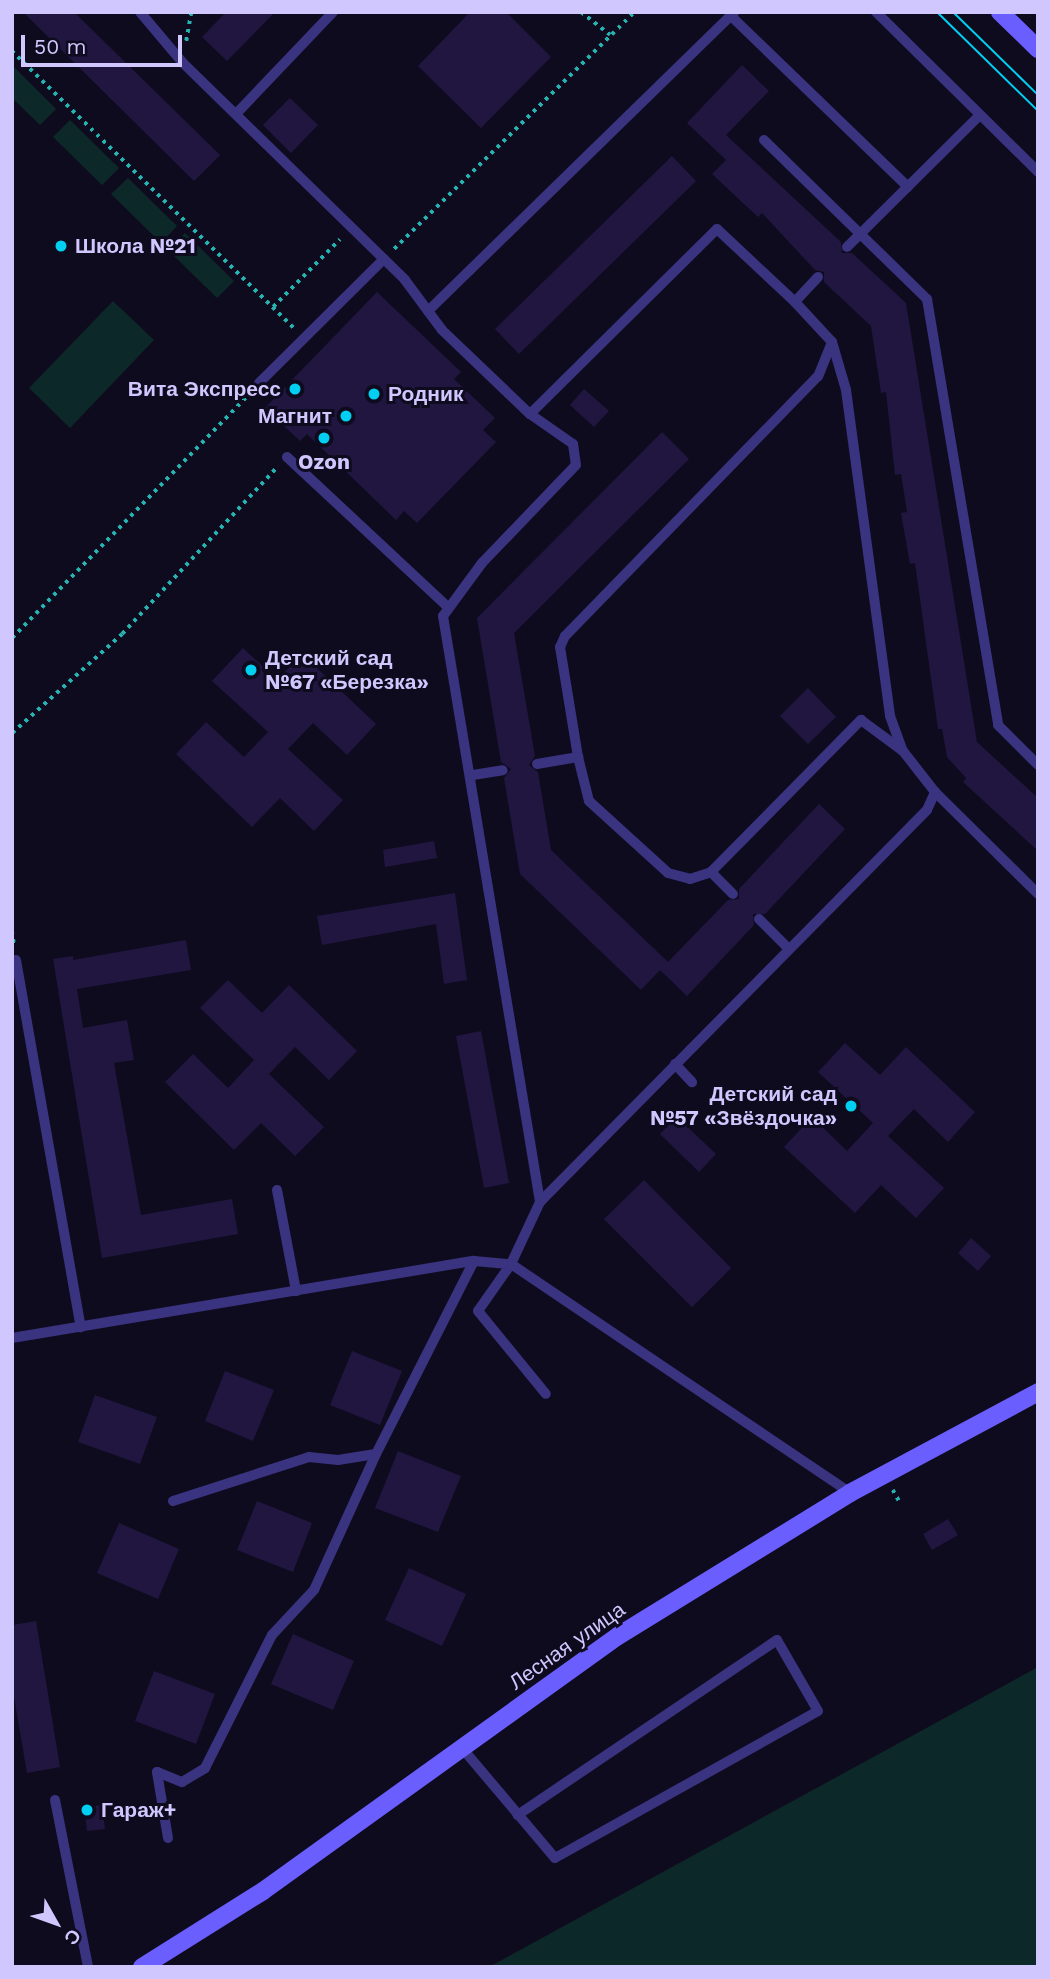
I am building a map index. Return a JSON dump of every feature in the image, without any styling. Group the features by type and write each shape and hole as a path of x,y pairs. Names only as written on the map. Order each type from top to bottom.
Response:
{"main road":[{"path":"1000,12 1038,49"},
{"name":"Лесная улица","path":"142,1967 263,1891 618,1636 850,1493 1038,1392"}],"lane":[{"path":"139,12 183,63 384,259 428,311 530,414 573,444 576,465 447,606"},
{"path":"236,114 333,12"},
{"path":"876,12 1038,172"},
{"path":"428,311 733,14 908,187"},
{"path":"847,247 980,115"},
{"path":"764,140 927,299 998,725 1038,765"},
{"path":"530,414 717,229 795,302 832,342 846,390 890,716 903,751"},
{"path":"259,383 384,259"},
{"path":"795,302 818,277"},
{"path":"832,342 818,376 565,636 560,647 578,757 589,801 668,873 690,879 711,872 862,720 903,751 935,792 1038,894"},
{"path":"287,457 447,606 451,685 473,775 540,1202"},
{"path":"537,764 578,757"},
{"path":"473,775 503,770"},
{"path":"546,1394 478,1311 512,1264 540,1202 927,810 935,792"},
{"path":"711,872 733,894"},
{"path":"759,919 789,949"},
{"path":"16,960 81,1327"},
{"path":"675,1064 692,1083"},
{"path":"277,1190 296,1291"},
{"path":"12,1338 474,1261 512,1264 850,1493"},
{"path":"169,1838 157,1772 181,1783 205,1768 272,1634 314,1591 376,1454 474,1261"},
{"path":"173,1501 309,1457 338,1460 376,1454"},
{"path":"462,1748 518,1815 555,1858 818,1711 777,1640 518,1815"},
{"path":"55,1800 88,1967"}],"path":[{"path":"183,63 191,12"},
{"path":"581,12 610,36"},
{"path":"384,259 634,12"},
{"path":"12,51 304,338"},
{"path":"272,307 351,227"},
{"path":"12,638 259,383"},
{"path":"12,733 122,634 287,457"}],"green space":[{"path":"12,65 56,109 40,125 12,98"},
{"path":"70,120 119,168 102,185 53,137"},
{"path":"128,178 177,226 161,243 111,194"},
{"path":"185,233 234,281 217,298 168,250"},
{"path":"113,301 154,340 70,428 29,388"},
{"path":"1038,1667 1038,1967 489,1967"}],"building":[{"path":"23,12 74,12 220,155 194,181"},
{"path":"226,12 275,12 227,61 202,37"},
{"path":"470,12 506,12 551,57 481,128 418,66"},
{"path":"742,65 769,91 726,135 841,242 842,253 852,253 906,303 977,742 1038,798 1038,851 963,782 966,778 947,757 942,729 938,729 915,563 910,564 901,513 907,512 901,474 895,475 886,392 881,393 871,326 824,282 824,272 815,270 762,213 758,217 712,174 726,160 687,123"},
{"path":"290,98 318,125 291,153 263,125"},
{"path":"672,156 696,181 519,354 495,329"},
{"name":"Родник","path":"377,292 461,372 454,379 495,418 483,430 496,442 417,523 404,511 396,520 307,434 300,441 265,408"},
{"path":"584,389 609,411 594,427 570,405"},
{"path":"662,432 689,459 514,633 535,756 529,765 538,772 551,850 668,962 728,900 739,899 739,889 819,804 845,829 765,914 753,914 754,925 687,996 660,970 641,990 520,874 504,778 511,769 501,762 477,618"},
{"path":"243,648 277,680 302,654 376,724 347,755 313,723 288,749 343,800 314,831 280,798 252,827 176,754 206,722 244,757 268,732 212,681"},
{"path":"808,688 836,717 808,744 780,716"},
{"path":"434,841 437,858 385,867 383,850"},
{"path":"455,893 467,980 444,984 436,924 322,945 317,916"},
{"path":"186,940 191,970 77,989 83,1028 127,1020 134,1060 114,1063 141,1215 232,1199 238,1234 102,1258 53,959 73,956 73,960"},
{"path":"228,980 262,1013 289,985 357,1051 329,1080 295,1047 269,1074 324,1127 295,1156 261,1123 234,1150 165,1082 193,1054 228,1088 254,1060 200,1008"},
{"path":"481,1031 509,1183 484,1188 456,1036"},
{"path":"845,1043 880,1075 906,1047 975,1112 948,1142 914,1109 888,1136 944,1188 916,1218 881,1185 855,1213 784,1147 812,1117 847,1151 873,1123 818,1072"},
{"path":"677,1117 716,1154 699,1172 660,1134"},
{"path":"644,1180 731,1268 692,1307 604,1219"},
{"path":"971,1238 991,1256 978,1271 958,1253"},
{"path":"352,1351 402,1371 380,1425 330,1405"},
{"path":"225,1371 274,1390 253,1441 205,1421"},
{"path":"95,1395 157,1417 140,1464 78,1442"},
{"path":"398,1451 461,1476 438,1532 375,1508"},
{"path":"257,1501 312,1523 293,1572 237,1550"},
{"path":"948,1519 958,1535 932,1550 923,1534"},
{"path":"119,1523 179,1549 158,1599 97,1573"},
{"path":"409,1568 466,1594 442,1646 385,1620"},
{"path":"36,1621 60,1767 27,1773 12,1685 12,1625"},
{"path":"293,1634 354,1661 333,1710 271,1684"},
{"path":"154,1671 215,1694 196,1744 135,1721"},
{"path":"102,1805 105,1829 87,1831 84,1807"}],"tram line":[{"path":"937,12 1038,111"},
{"path":"953,12 1038,95"}],"place":[{"name":"Школа №21","path":"61,246"},
{"name":"Вита Экспресс","path":"295,389"},
{"name":"Родник","path":"374,394"},
{"name":"Магнит","path":"346,416"},
{"name":"Ozon","path":"324,438"},
{"name":"Детский сад №67 «Березка»","path":"251,670"},
{"name":"Детский сад №57 «Звёздочка»","path":"851,1106"},
{"name":"Гараж+","path":"87,1810"}]}
